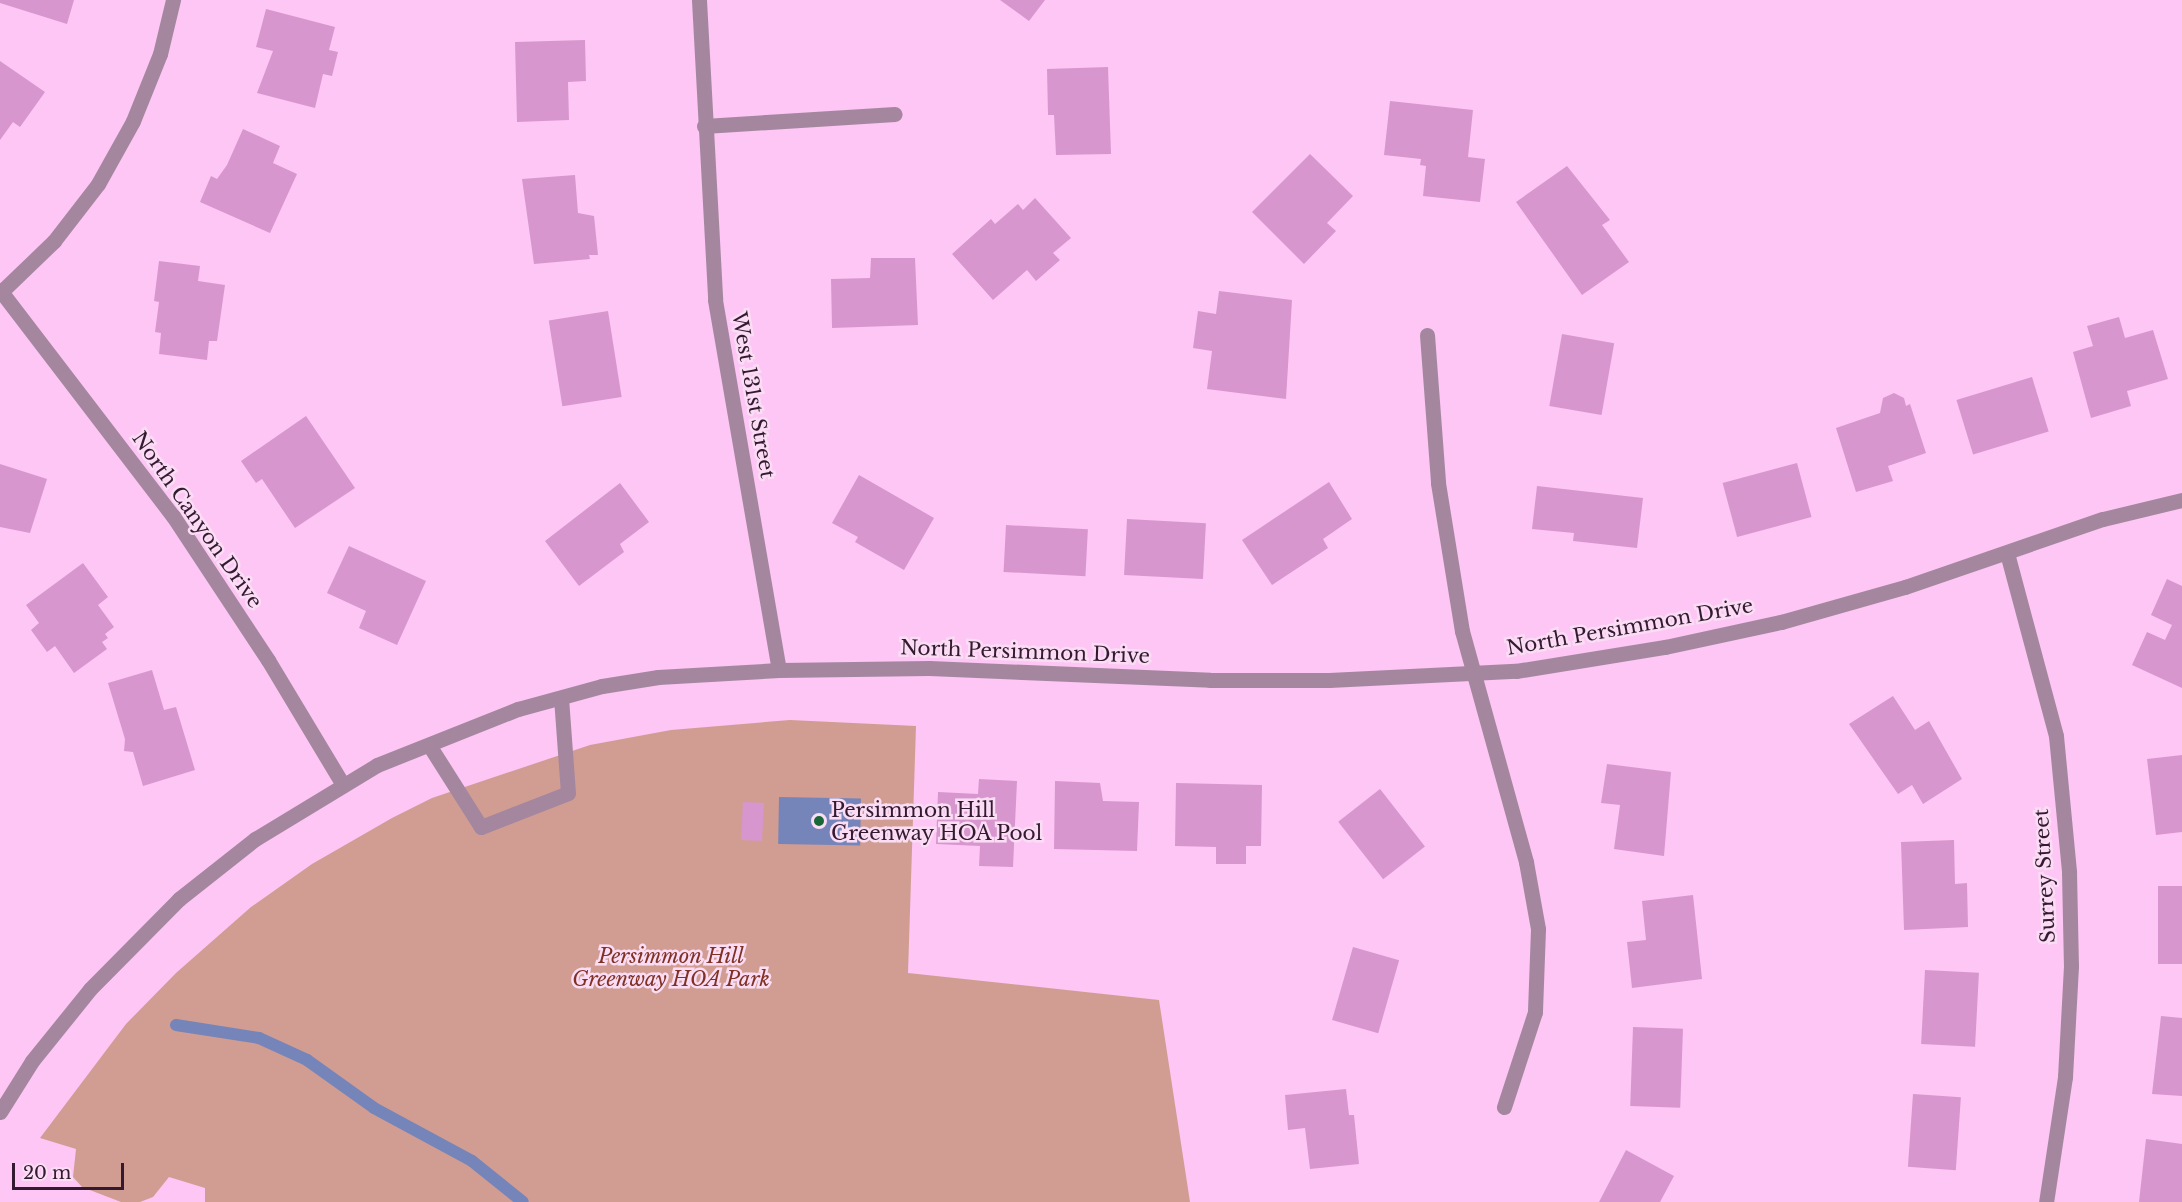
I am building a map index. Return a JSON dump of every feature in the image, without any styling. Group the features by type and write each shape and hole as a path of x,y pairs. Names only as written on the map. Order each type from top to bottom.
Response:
{"street":[{"path":"0,292 54,241 98,184 133,121 160,54 173,0"},
{"name":"West 131st Street","path":"699,0 715,300 779,670"},
{"path":"704,126 895,114"},
{"name":"North Canyon Drive","path":"0,292 173,516 268,660 343,785"},
{"path":"1427,335 1438,483 1462,631 1476,672 1526,862 1538,929 1535,1012 1504,1107"},
{"name":"North Persimmon Drive","path":"0,1112 32,1061 90,989 179,899 255,839 377,765 518,710 658,676 779,670 929,668 1210,680 1329,680 1516,671 1665,647 1781,622 2007,553 2103,519 2182,500"},
{"name":"Surrey Street","path":"2007,553 2056,736 2069,872 2071,966 2066,1077 2046,1202"},
{"path":"429,745 481,826 568,793 561,698"}],"green space":[{"name":"Persimmon Hill Greenway HOA Park","path":"790,720 916,726 908,973 1159,1000 1190,1202 205,1202 205,1188 169,1177 153,1197 140,1202 121,1202 82,1187 73,1177 76,1149 40,1138 126,1024 176,973 251,907 312,864 392,818 432,798 590,745 671,730"}],"water":[{"name":"Persimmon Hill Greenway HOA Pool","path":"779,797 861,798 860,845 778,844"}],"building":[{"path":"0,0 74,0 67,24 0,3"},
{"path":"1000,0 1045,0 1029,21"},
{"path":"266,9 335,27 329,50 338,52 332,76 323,74 315,108 257,93 273,51 256,47"},
{"path":"585,40 586,81 568,82 569,120 517,122 515,42"},
{"path":"0,61 45,92 20,127 13,122 0,140"},
{"path":"1108,67 1111,154 1056,155 1054,115 1048,115 1047,69"},
{"path":"1390,101 1473,110 1468,157 1485,159 1480,202 1423,196 1426,166 1420,165 1421,159 1384,155"},
{"path":"243,129 280,146 273,163 297,174 270,233 200,202 211,176 217,179 227,165"},
{"path":"1310,154 1353,196 1327,223 1336,231 1304,264 1252,212"},
{"path":"1567,166 1610,220 1602,225 1629,262 1582,295 1516,202"},
{"path":"575,175 578,213 594,216 598,255 589,255 590,259 534,264 522,179"},
{"path":"1035,198 1071,238 1053,253 1060,260 1036,281 1027,270 993,300 952,254 991,219 995,224 1018,204 1023,210"},
{"path":"871,258 915,258 918,325 832,328 831,279 870,278"},
{"path":"159,261 200,266 198,281 225,285 217,341 209,341 207,360 159,354 161,333 155,332 159,302 154,301"},
{"path":"1219,291 1292,300 1286,399 1207,389 1212,351 1193,348 1198,311 1216,314"},
{"path":"608,311 622,397 562,406 549,320"},
{"path":"2119,317 2125,338 2153,330 2168,379 2127,391 2131,406 2091,418 2073,352 2093,346 2087,326"},
{"path":"1562,334 1614,343 1602,415 1549,406"},
{"path":"2032,377 2049,432 1973,455 1956,400"},
{"path":"1894,393 1904,398 1906,406 1910,404 1926,453 1888,466 1893,481 1856,492 1836,428 1880,413 1883,398"},
{"path":"306,416 355,488 295,528 262,479 256,483 241,461"},
{"path":"1797,463 1811,517 1737,537 1723,483"},
{"path":"0,464 47,479 30,533 0,527"},
{"path":"859,475 934,518 904,570 855,542 858,537 832,523"},
{"path":"1329,482 1352,519 1323,539 1328,548 1272,585 1242,540"},
{"path":"620,483 649,522 620,544 624,552 579,586 545,541"},
{"path":"1537,486 1643,498 1637,548 1573,541 1574,533 1532,529"},
{"path":"1127,519 1206,523 1203,579 1124,575"},
{"path":"1006,525 1088,529 1085,576 1004,572"},
{"path":"349,546 426,581 397,645 359,628 366,611 327,593"},
{"path":"83,563 108,597 98,605 114,627 105,634 108,638 102,642 107,649 74,673 55,646 47,652 31,630 39,623 26,605"},
{"path":"2167,579 2182,586 2182,688 2132,665 2147,632 2165,640 2172,625 2151,615"},
{"path":"152,670 164,710 176,707 195,770 143,786 133,752 124,751 125,739 108,683"},
{"path":"1893,696 1915,730 1929,721 1962,779 1923,804 1912,785 1898,794 1849,724"},
{"path":"2182,755 2182,832 2156,835 2147,759"},
{"path":"1607,764 1671,772 1664,856 1614,849 1620,805 1601,803"},
{"path":"979,779 1017,781 1013,867 979,866 980,846 936,844 938,792 978,794"},
{"path":"1055,781 1100,783 1103,801 1139,802 1137,851 1054,849"},
{"path":"1176,783 1262,785 1261,846 1246,846 1246,864 1216,864 1216,847 1175,846"},
{"path":"1380,789 1425,847 1383,879 1338,822"},
{"path":"743,802 764,803 762,841 741,840"},
{"path":"1954,840 1955,884 1967,883 1968,927 1904,930 1901,842"},
{"path":"2158,886 2182,886 2182,964 2158,964"},
{"path":"1693,895 1702,979 1632,988 1627,942 1646,940 1642,901"},
{"path":"1353,947 1399,960 1378,1033 1332,1020"},
{"path":"1925,970 1979,973 1975,1047 1921,1044"},
{"path":"2161,1016 2182,1018 2182,1096 2152,1094"},
{"path":"1633,1027 1683,1029 1680,1108 1630,1106"},
{"path":"1346,1089 1349,1115 1354,1115 1359,1164 1310,1169 1305,1128 1288,1130 1285,1095"},
{"path":"1913,1094 1961,1097 1956,1170 1908,1167"},
{"path":"2146,1139 2182,1144 2182,1202 2139,1202"},
{"path":"1626,1150 1674,1176 1660,1202 1599,1202"}],"waterway":[{"path":"176,1025 259,1038 307,1060 374,1108 472,1161 523,1202"}],"place":[{"name":"Persimmon Hill Greenway HOA Pool","path":"819,821"}]}
